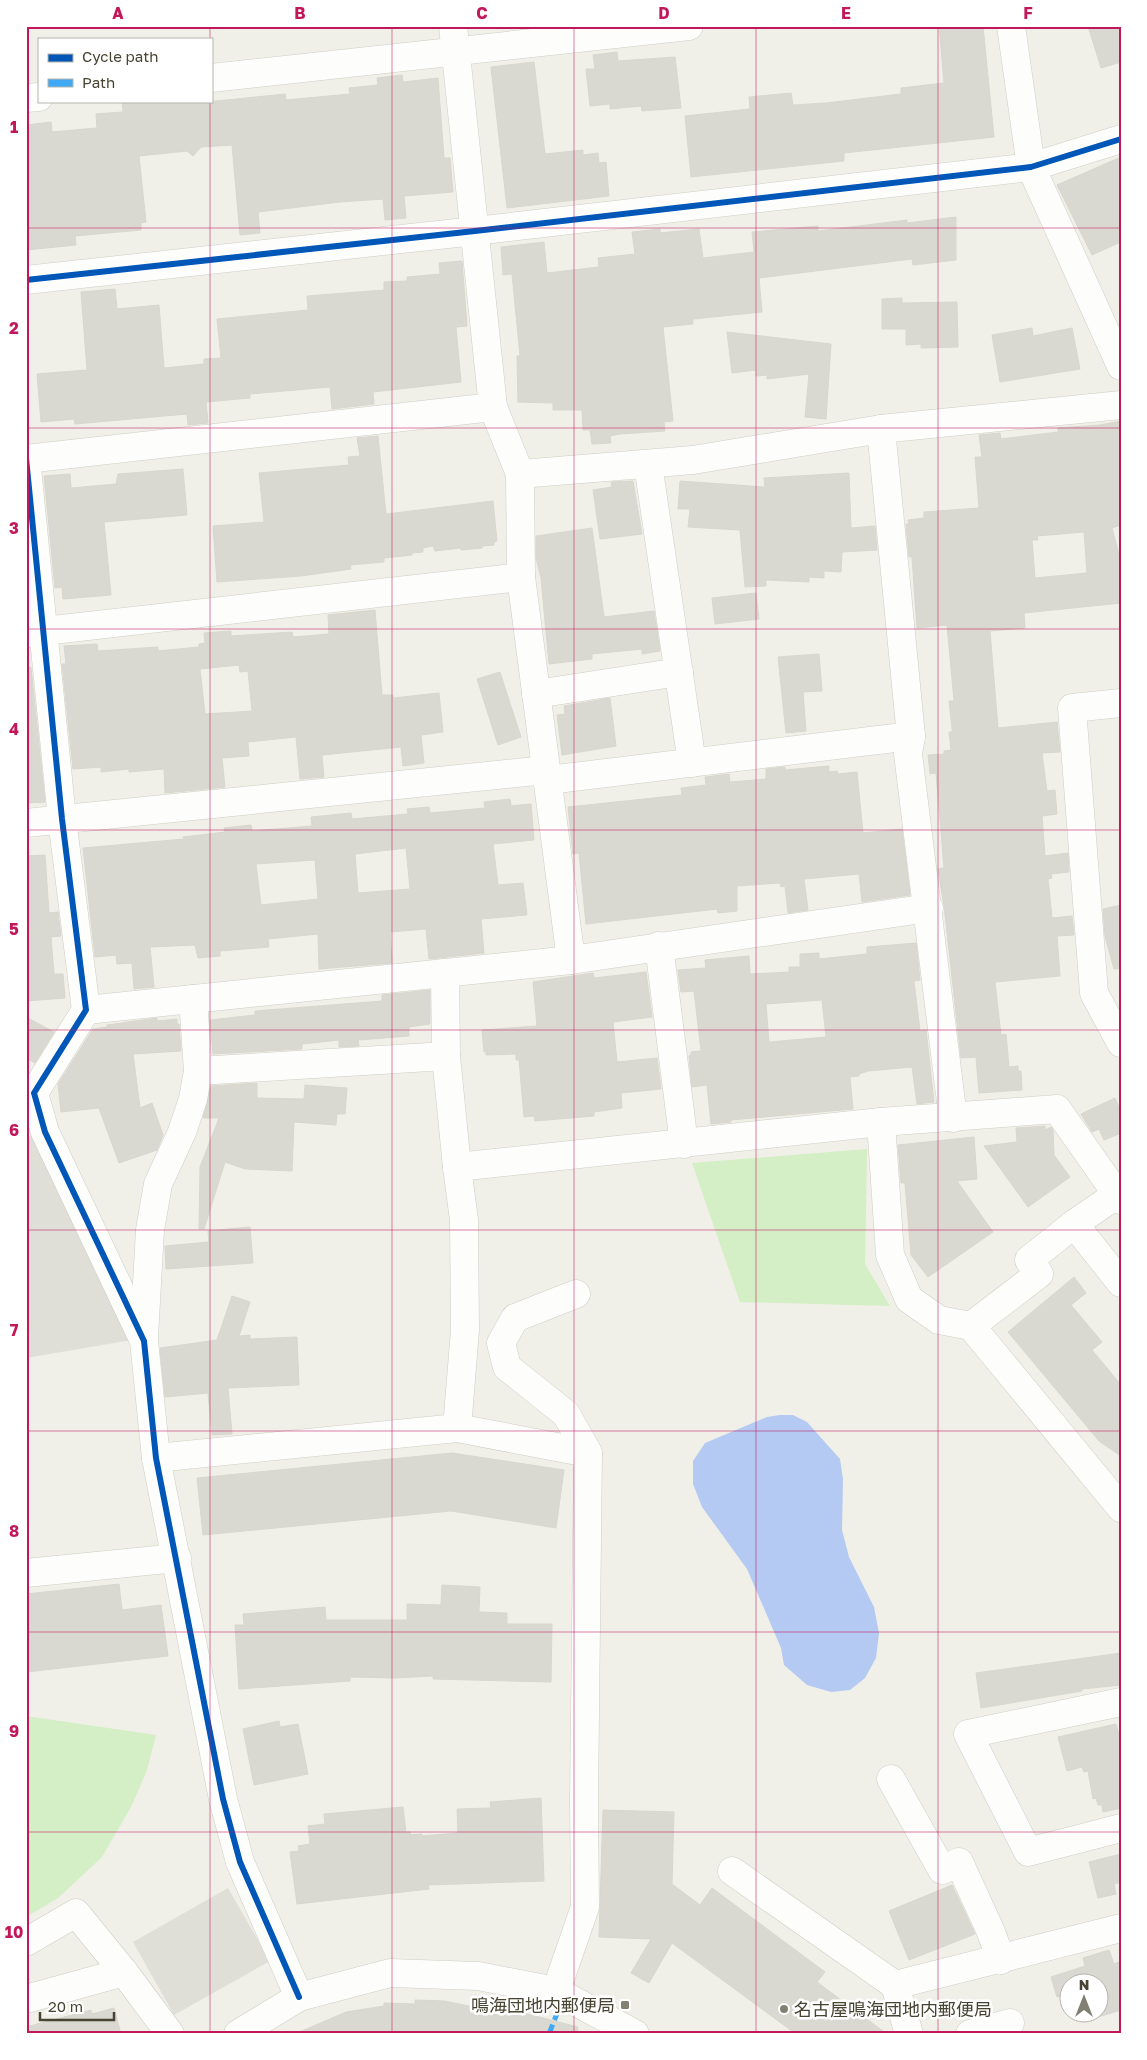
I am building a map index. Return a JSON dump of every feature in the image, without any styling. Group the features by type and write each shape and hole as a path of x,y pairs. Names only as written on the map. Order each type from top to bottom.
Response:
{"street":[{"path":"212,78 454,39 688,26"},
{"path":"1011,26 1031,166 1121,366"},
{"path":"454,39 493,407 520,474 521,577 571,960"},
{"path":"26,280 475,231 1031,166 1121,139"},
{"path":"520,474 693,460 881,429 1121,405"},
{"path":"144,1340 45,1132 30,1091 86,1010 62,819 35,632 26,459 493,407"},
{"path":"881,429 911,736 908,754 929,908 953,1118"},
{"path":"648,464 692,763"},
{"path":"35,632 521,577"},
{"path":"536,694 679,672"},
{"path":"1121,704 1072,708 1094,993 1121,1043"},
{"path":"26,823 692,763 911,736"},
{"path":"86,1010 571,960 929,908"},
{"path":"659,946 684,1144"},
{"path":"445,973 446,1056 464,1220 465,1330 457,1428"},
{"path":"194,999 198,1071 194,1099 182,1132 158,1184 150,1230 144,1340 156,1458 224,1799 240,1862 299,1997"},
{"path":"198,1071 446,1056"},
{"path":"458,1167 882,1122 1056,1109 1119,1198 1074,1224 1029,1260 1039,1274 971,1326"},
{"path":"882,1122 890,1255 909,1299 939,1320 971,1326 1121,1508"},
{"path":"1074,1224 1121,1283"},
{"path":"556,1991 585,1907 584,1800 588,1453 566,1414 507,1367 501,1343 515,1318 576,1294"},
{"path":"156,1458 457,1428 588,1453"},
{"path":"26,1574 177,1558"},
{"path":"1121,1702 968,1734 1028,1852 1121,1828"},
{"path":"891,1779 942,1870 959,1862 991,1932 1001,1960"},
{"path":"732,1871 895,1985 909,2034"},
{"path":"26,1942 76,1913 124,1972 170,2034"},
{"path":"895,1985 1001,1960 1121,1928"},
{"path":"26,1999 124,1972"},
{"path":"238,2034 299,1997 390,1973 478,1976 556,1991 635,2034"},
{"path":"970,2034 1010,2022"}],"green space":[{"path":"867,1149 865,1264 890,1306 740,1302 692,1163"},
{"path":"26,1716 156,1735 147,1770 132,1805 102,1857 58,1898 26,1917"}],"shaded area":[{"path":"37,1132 132,1340 26,1358 26,1139"},
{"path":"228,1888 270,1961 174,2015 133,1942"}],"water":[{"path":"793,1415 807,1422 840,1459 843,1479 842,1530 849,1557 874,1607 879,1633 876,1658 865,1678 850,1690 831,1692 807,1685 784,1665 781,1648 747,1569 702,1507 693,1484 693,1461 705,1443 767,1417"}],"building":[{"path":"939,26 983,26 994,137 844,153 844,161 691,177 685,116 750,109 749,97 791,93 793,105 826,103 901,94 901,88 944,83"},
{"path":"1088,26 1121,26 1121,62 1101,68"},
{"path":"617,52 618,61 675,57 681,108 642,111 641,106 610,109 610,104 590,106 586,69 595,69 593,55"},
{"path":"534,62 545,154 583,150 583,155 598,153 599,163 606,162 609,196 507,208 491,67"},
{"path":"402,75 403,82 438,78 444,158 450,158 453,192 404,196 406,218 385,220 383,199 340,202 258,212 260,233 240,235 232,145 201,147 193,156 187,151 139,156 146,222 141,223 141,230 75,236 76,245 26,250 26,125 51,122 52,132 97,128 96,114 123,112 122,102 197,103 285,94 286,100 350,94 349,88 378,85 377,78"},
{"path":"1121,157 1121,242 1092,255 1057,185"},
{"path":"956,217 956,260 913,265 912,259 759,278 762,312 693,319 693,324 663,327 673,421 664,422 665,431 620,434 610,436 611,443 592,444 590,430 583,430 582,410 553,410 553,403 518,402 517,356 520,356 512,274 503,275 501,247 544,242 547,273 599,267 598,258 635,254 632,232 660,229 660,233 699,229 703,258 754,252 752,232 818,226 818,231 907,220 907,223"},
{"path":"462,261 467,326 456,327 461,382 373,392 374,404 332,409 330,387 250,394 250,398 206,402 208,423 188,425 187,414 75,424 74,419 41,422 37,374 87,370 81,292 115,289 117,309 159,305 164,368 204,364 204,359 221,358 217,319 308,310 307,296 384,290 384,282 407,281 407,277 440,274 439,263"},
{"path":"902,298 902,303 957,302 958,347 921,348 921,344 906,345 906,329 882,329 882,299"},
{"path":"1032,328 1033,336 1072,328 1080,369 1000,382 992,335"},
{"path":"727,332 831,344 826,419 805,417 809,374 767,379 767,375 756,376 756,370 732,373"},
{"path":"1121,421 1121,525 1112,528 1121,562 1121,603 1024,613 1025,628 990,631 998,728 1057,722 1060,752 1042,753 1047,791 1055,790 1057,814 1042,816 1045,856 1068,853 1069,872 1051,874 1052,878 1048,879 1052,918 1072,916 1074,935 1057,936 1060,976 995,982 1001,1035 1006,1034 1009,1067 1018,1066 1018,1071 1021,1071 1022,1090 979,1093 976,1057 961,1058 938,869 944,868 936,773 930,774 928,755 944,754 944,751 951,750 949,732 952,732 952,728 949,701 954,701 947,625 917,628 912,557 909,557 906,524 909,524 908,520 924,518 924,512 979,508 975,457 982,457 979,435 1000,433 1001,439 1058,432 1058,428 1100,425","holes":["1084,532 1087,573 1035,578 1032,540 1038,540 1037,536"]},
{"path":"378,436 386,514 493,501 497,541 494,542 494,545 482,546 482,548 435,551 433,546 423,548 423,552 412,553 412,555 384,558 384,562 350,565 351,569 301,576 217,582 213,526 264,522 259,473 349,465 348,457 360,456 357,438"},
{"path":"183,469 187,515 104,522 111,595 63,599 62,587 55,588 44,476 70,474 71,488 116,484 118,474"},
{"path":"849,473 851,528 875,526 877,550 842,552 841,572 824,571 824,578 809,577 809,582 766,580 766,586 745,587 740,530 688,527 690,509 678,509 680,481 765,487 764,478"},
{"path":"633,481 642,534 600,539 593,490 612,487 611,482"},
{"path":"592,528 604,617 654,611 660,651 642,654 642,649 592,654 592,659 549,664 541,578 536,558 536,536"},
{"path":"756,593 759,619 715,624 712,598"},
{"path":"375,610 382,695 393,695 393,698 439,693 443,732 421,735 424,763 403,766 401,747 322,755 324,777 300,779 296,737 248,742 249,756 222,758 225,787 165,793 164,769 129,772 129,769 101,772 101,767 73,769 62,664 66,664 64,646 97,644 98,651 158,647 158,651 199,647 199,644 205,643 204,633 231,631 231,636 292,632 293,637 329,634 328,615","holes":["239,665 240,672 248,671 252,711 205,714 200,669"]},
{"path":"819,654 822,691 803,692 806,731 786,733 778,657"},
{"path":"31,667 45,802 26,803 26,668"},
{"path":"500,672 521,737 498,745 477,679"},
{"path":"610,698 616,746 562,755 557,715 565,714 564,706"},
{"path":"829,766 829,772 837,771 838,774 857,772 863,833 902,829 910,895 862,902 859,874 804,879 808,910 788,913 785,886 781,887 780,883 737,886 737,911 718,913 717,909 586,924 579,853 573,854 568,807 682,795 681,788 706,785 705,777 729,774 730,782 766,779 766,769 785,767 785,770"},
{"path":"510,799 511,806 531,804 534,840 493,844 498,885 523,883 527,915 481,919 484,953 429,959 426,929 390,932 392,963 319,969 318,934 268,939 269,947 220,951 220,956 198,958 195,945 150,947 154,987 134,989 132,963 117,964 116,955 95,957 83,848 184,839 183,837 225,832 224,828 251,825 252,831 312,826 311,817 351,813 352,819 408,814 407,809 429,807 430,813 485,808 484,802","holes":["406,848 410,889 358,893 355,854","315,860 318,899 261,905 256,864"]},
{"path":"45,855 49,913 58,912 61,936 51,937 54,974 63,974 65,998 26,1001 26,977 30,977 26,940 26,856"},
{"path":"1121,905 1121,968 1114,969 1105,936 1103,909"},
{"path":"916,943 920,980 914,981 920,1031 926,1030 934,1102 917,1104 912,1067 868,1071 859,1074 859,1076 850,1077 853,1109 731,1120 731,1122 711,1124 707,1085 692,1087 689,1056 691,1052 701,1051 694,991 681,992 678,970 706,968 705,960 749,956 750,974 789,972 789,967 800,967 800,954 819,953 819,959 867,954 867,947","holes":["822,1000 826,1037 769,1042 766,1004"]},
{"path":"646,972 652,1017 613,1022 617,1062 657,1058 661,1089 621,1093 622,1108 594,1112 594,1116 535,1121 534,1116 524,1117 519,1060 516,1060 516,1054 486,1055 486,1051 484,1052 482,1030 537,1026 533,982 593,973 594,978"},
{"path":"430,990 430,1024 409,1027 409,1036 358,1040 359,1046 339,1047 339,1040 302,1044 302,1049 213,1054 210,1020 255,1015 255,1011 382,1001 382,995"},
{"path":"26,1017 54,1032 35,1063 26,1058"},
{"path":"157,1018 157,1021 177,1019 181,1051 133,1054 140,1108 152,1103 163,1135 157,1150 119,1163 99,1108 61,1112 58,1084 93,1029 107,1027 107,1025"},
{"path":"257,1083 257,1098 304,1099 305,1085 347,1088 345,1114 337,1114 336,1125 294,1122 292,1171 245,1169 225,1162 204,1229 199,1229 200,1167 219,1118 203,1118 211,1086"},
{"path":"1115,1098 1121,1112 1121,1133 1104,1140 1099,1129 1092,1132 1081,1114"},
{"path":"1045,1126 1045,1130 1051,1127 1053,1130 1054,1155 1070,1177 1028,1207 984,1146 1017,1142 1016,1128"},
{"path":"974,1137 977,1179 957,1181 993,1232 928,1277 911,1255 905,1183 901,1183 898,1145"},
{"path":"250,1227 253,1263 166,1269 165,1246 209,1242 208,1231"},
{"path":"1074,1277 1086,1293 1071,1305 1102,1342 1092,1350 1121,1385 1121,1456 1099,1441 1008,1332"},
{"path":"232,1296 250,1302 239,1336 250,1335 250,1339 297,1337 299,1385 228,1388 232,1434 212,1435 208,1393 165,1397 160,1348 217,1340"},
{"path":"452,1453 564,1470 556,1528 451,1511 203,1535 197,1478"},
{"path":"119,1584 122,1610 161,1605 168,1656 26,1672 26,1594"},
{"path":"442,1585 480,1587 479,1612 507,1613 507,1624 552,1624 551,1682 433,1679 433,1676 394,1678 350,1677 350,1681 239,1689 235,1625 244,1625 243,1614 325,1607 326,1620 407,1620 407,1604 441,1605"},
{"path":"1121,1653 1121,1685 1082,1689 1082,1691 981,1708 976,1673"},
{"path":"279,1721 280,1727 298,1724 308,1774 254,1785 243,1729"},
{"path":"1116,1724 1121,1743 1121,1808 1103,1812 1102,1805 1098,1805 1096,1798 1093,1799 1088,1771 1084,1772 1082,1767 1067,1771 1058,1737"},
{"path":"541,1798 544,1881 428,1885 429,1889 297,1904 290,1852 299,1851 298,1846 310,1844 308,1826 325,1824 324,1814 403,1807 406,1832 410,1832 411,1835 422,1834 422,1836 458,1833 457,1809 491,1808 490,1802"},
{"path":"603,1810 674,1812 672,1884 700,1905 712,1888 825,1972 817,1982 887,2034 796,2034 672,1943 649,1983 631,1973 651,1939 599,1937"},
{"path":"1121,1854 1121,1882 1114,1884 1116,1894 1098,1898 1089,1862"},
{"path":"952,1885 975,1934 909,1960 889,1911"},
{"path":"1109,1950 1114,1964 1121,1961 1121,2010 1110,2013 1110,1972 1066,1972 1085,1966 1083,1958"},
{"path":"1060,1974 1060,1996 1057,1997 1051,1977"},
{"path":"415,2000 445,2001 515,2016 516,2011 578,2027 577,2034 295,2034 346,2012 384,2006 384,2003 415,2004"},
{"path":"114,2008 121,2034 27,2034 26,2027 91,2010 92,2014"}],"marked path":[{"path":"549,2034 558,2011"}],"cycle path":[{"path":"26,280 1031,167 1121,139"},
{"path":"26,458 62,819 86,1010 34,1093 45,1132 144,1341 156,1458 223,1799 240,1862 299,1997"}],"place":[{"name":"鳴海団地内郵便局","path":"625,2005"},
{"name":"名古屋鳴海団地内郵便局","path":"784,2009"}]}
